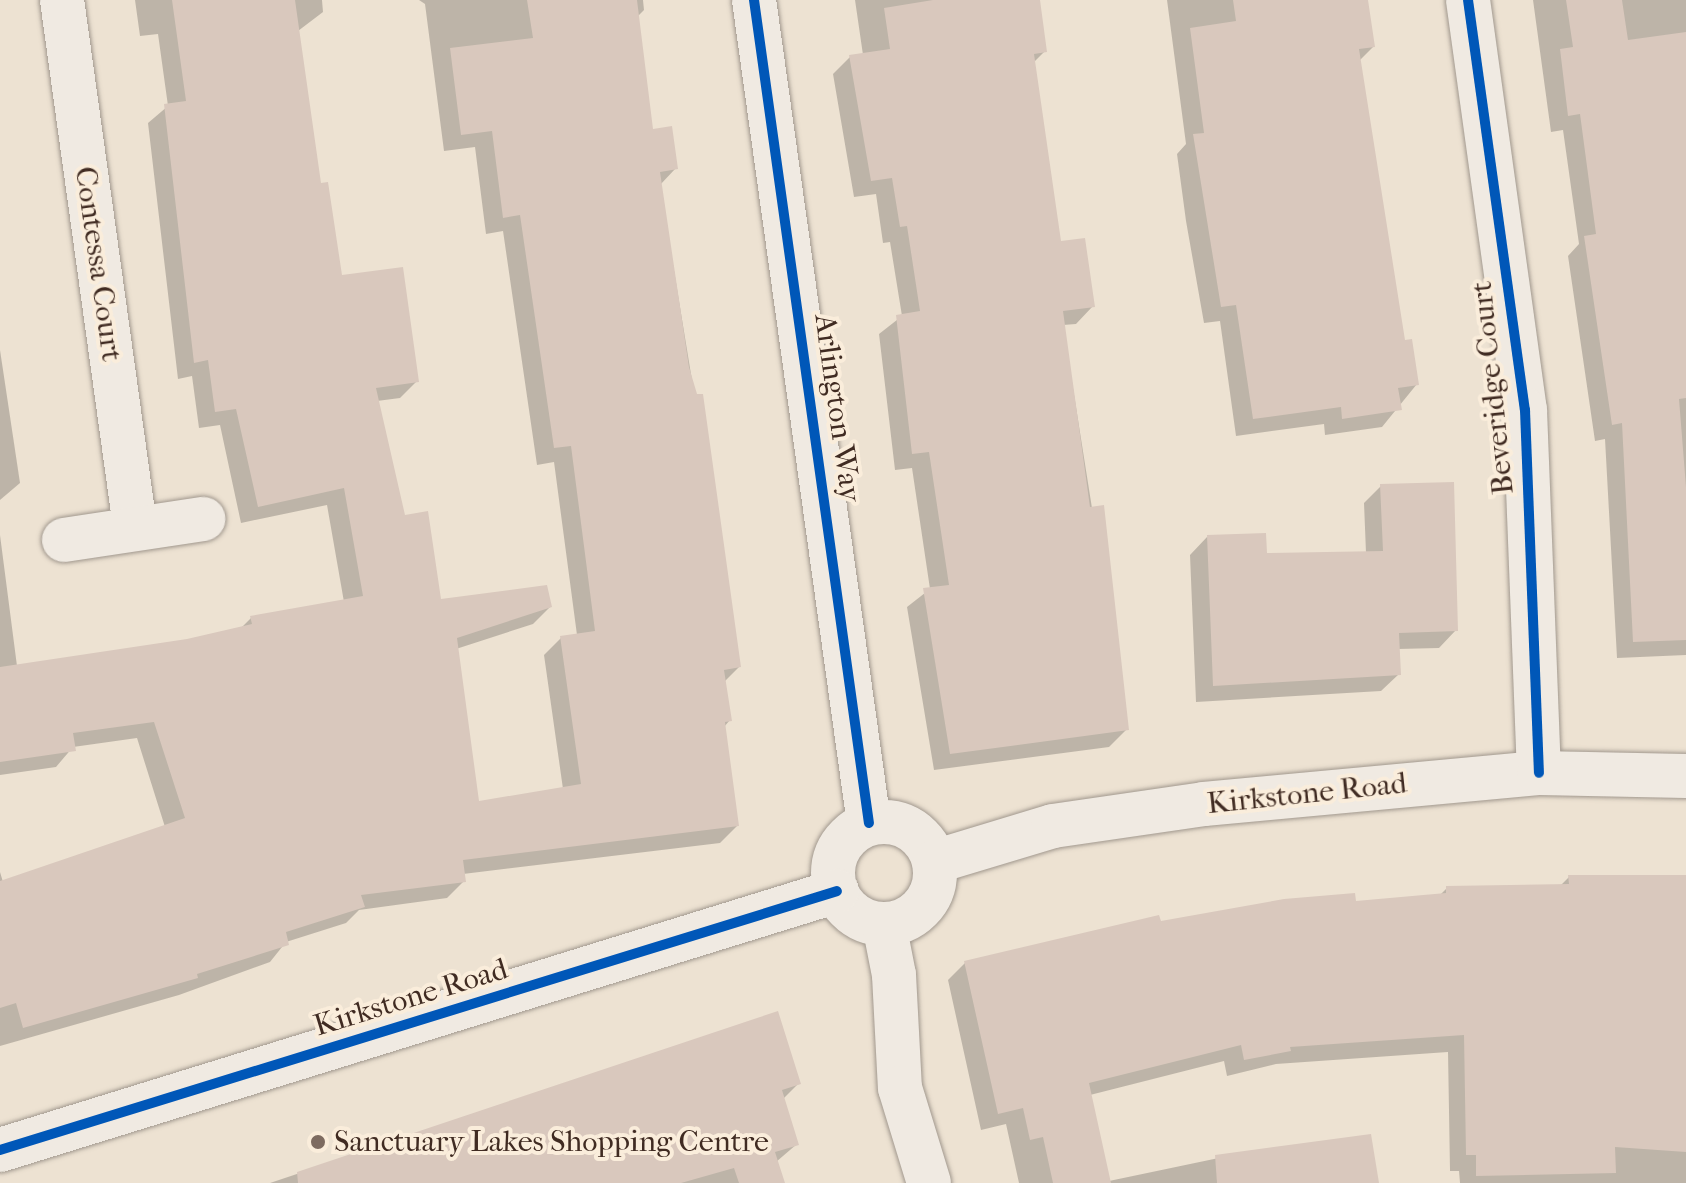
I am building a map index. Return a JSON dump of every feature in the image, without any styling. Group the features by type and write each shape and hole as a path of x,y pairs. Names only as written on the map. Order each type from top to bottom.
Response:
{"street":[{"name":"Contessa Court","path":"62,0 135,527"},
{"name":"Arlington Way","path":"754,0 869,823"},
{"name":"Beveridge Court","path":"1468,0 1525,410 1539,773"},
{"path":"64,540 203,519"},
{"name":"Kirkstone Road","path":"934,862 1053,826 1383,785 1539,773 1686,776"},
{"path":"886,821 917,833 934,862 924,905 899,922 884,924 850,911 837,891 835,858 853,831 869,823 886,821"},
{"name":"Kirkstone Road","path":"0,1150 837,891"},
{"path":"884,924 894,975 900,1088 929,1183"}],"building":[{"path":"172,0 295,0 321,183 328,182 342,275 403,267 419,382 376,388 405,515 428,511 441,599 547,585 552,607 457,638 479,801 581,784 560,636 595,631 571,446 554,448 520,215 503,218 492,131 461,135 450,48 533,38 527,0 637,0 653,129 672,126 678,169 660,172 689,367 697,394 703,394 741,667 724,670 732,721 725,722 739,826 463,860 466,882 361,895 365,907 286,932 289,945 197,974 198,978 23,1028 16,1003 0,1008 0,881 185,818 154,722 73,733 76,751 0,762 0,667 187,639 252,624 250,616 363,596 344,488 258,507 236,409 215,412 208,360 194,363 164,104 186,101"},
{"path":"933,0 1040,0 1047,52 1034,54 1061,241 1085,238 1095,307 1063,311 1090,507 1104,505 1129,730 950,754 923,588 949,585 929,452 912,454 896,315 920,311 907,226 900,227 892,178 871,181 849,55 890,49 884,8"},
{"path":"1233,0 1368,0 1375,47 1359,49 1405,340 1412,339 1419,385 1398,388 1402,410 1342,419 1341,407 1253,419 1236,305 1221,307 1193,134 1204,133 1190,28 1236,21"},
{"path":"1566,0 1622,0 1628,40 1686,32 1686,398 1679,399 1686,487 1686,640 1633,642 1622,423 1612,425 1584,236 1596,234 1580,114 1568,116 1560,49 1573,47"},
{"path":"1454,482 1458,631 1399,633 1401,675 1213,686 1207,535 1266,533 1267,553 1383,551 1380,484"},
{"path":"1568,875 1686,875 1686,1152 1615,1147 1616,1173 1476,1176 1476,1155 1466,1155 1464,1035 1290,1047 1291,1051 1244,1060 1241,1045 1089,1083 1111,1183 1053,1183 1043,1137 1030,1140 1023,1108 998,1114 964,961 1159,915 1161,921 1284,899 1355,893 1356,901 1446,893 1446,886 1569,884"},
{"path":"778,1011 801,1084 782,1090 799,1145 775,1152 785,1183 739,1183 734,1168 681,1183 298,1183 297,1172"},
{"path":"1371,1134 1379,1183 1217,1183 1215,1155"}],"cycle path":[{"path":"754,0 869,823"},
{"path":"1468,0 1525,410 1539,773"},
{"path":"0,1150 837,891"}],"place":[{"name":"Sanctuary Lakes Shopping Centre","path":"318,1142"}]}
